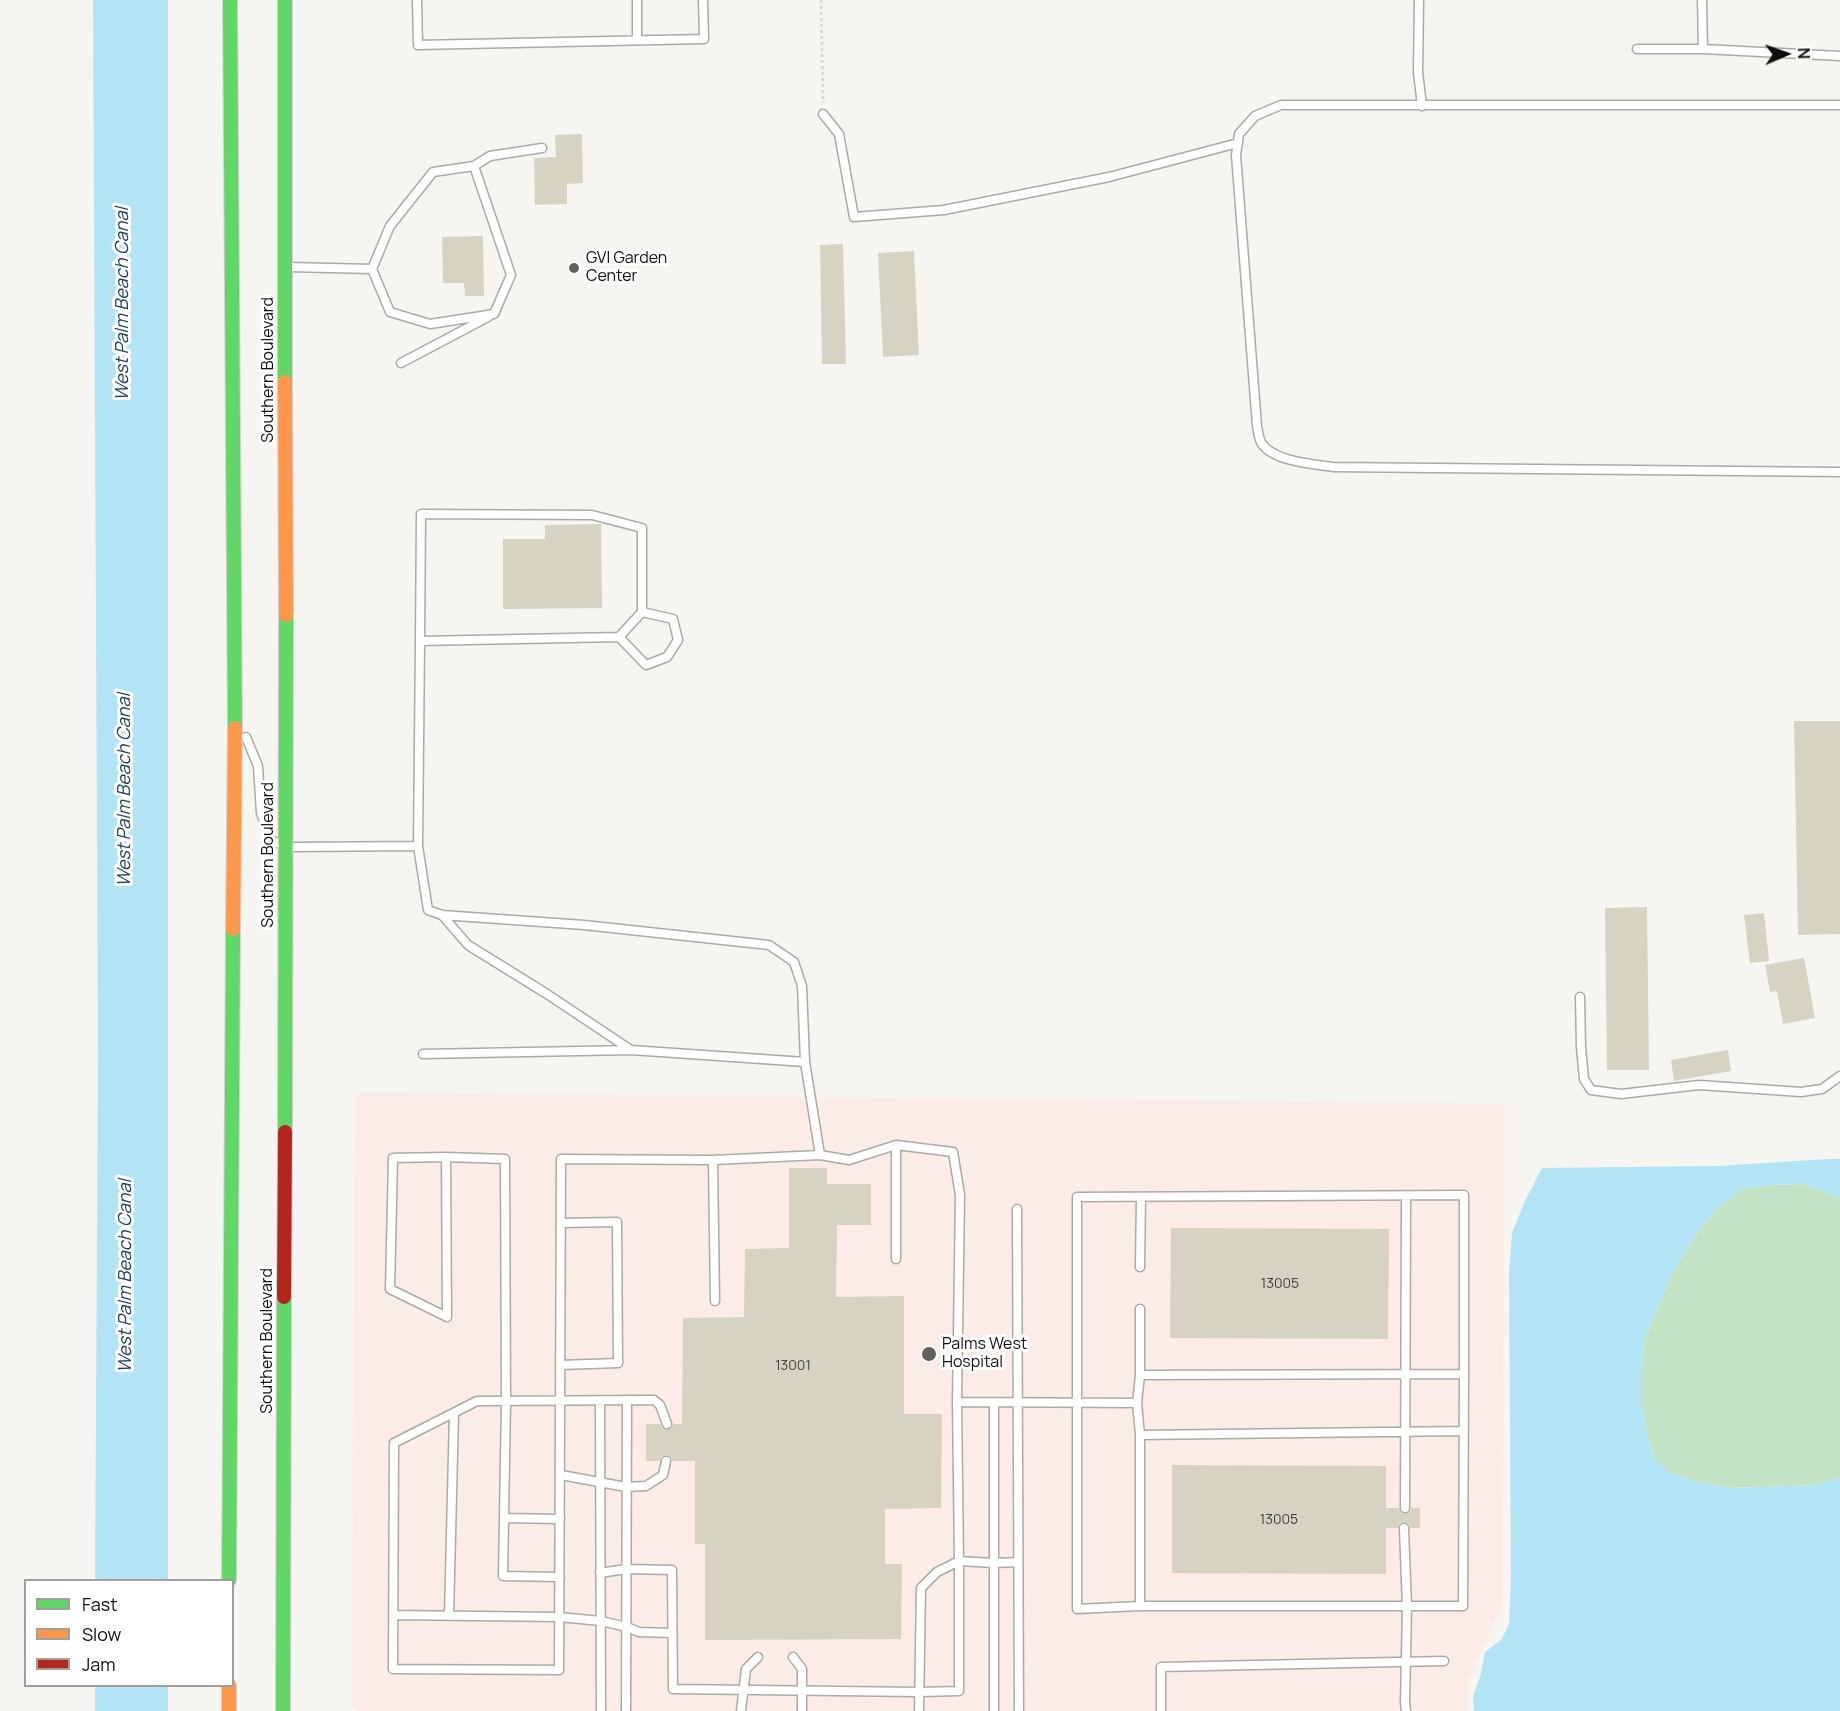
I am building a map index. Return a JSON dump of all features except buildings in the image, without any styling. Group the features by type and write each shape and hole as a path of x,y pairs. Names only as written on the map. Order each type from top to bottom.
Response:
{"highway":[{"path":"229,1579 235,709 231,0"},
{"name":"Southern Boulevard","path":"283,1711 286,847 285,0"},
{"path":"229,1687 229,1711"}],"lane":[{"path":"417,0 418,45 704,39 703,0"},
{"path":"637,0 637,40"},
{"path":"1419,0 1418,72 1422,106"},
{"path":"1702,0 1703,49"},
{"path":"1637,49 1703,49 1840,56"},
{"path":"1840,105 1281,105 1255,116 1239,134 1236,155 1257,426 1262,444 1278,456 1303,463 1334,467 1840,472"},
{"path":"823,114 839,134 854,217 944,210 1109,177 1238,143"},
{"path":"494,314 430,324 390,312 372,269 390,226 433,172 474,166 490,156 542,148"},
{"path":"401,363 494,314 511,275 474,166"},
{"path":"286,267 372,269"},
{"path":"420,641 620,637 642,612 642,528 592,515 421,514 418,846 428,910 442,915 584,925 769,945 794,962 802,986 805,1062 820,1155"},
{"path":"620,637 646,665 667,657 678,640 673,619 642,612"},
{"path":"235,709 258,766 261,813 271,840 286,847 418,846"},
{"path":"442,915 468,945 631,1050"},
{"path":"1580,997 1584,1079 1591,1090 1621,1094 1699,1085 1801,1092 1822,1089 1840,1076"},
{"path":"423,1054 631,1050 805,1062"},
{"path":"896,1145 896,1259"},
{"path":"600,1573 626,1569 672,1570 673,1689 959,1691 957,1402 960,1196 953,1152 896,1145 849,1160 820,1155 713,1160 561,1159 561,1401 561,1475 559,1670 393,1669 394,1443 477,1401 561,1401 600,1401 654,1400 660,1405 667,1424"},
{"path":"446,1157 447,1317 390,1289 393,1158 446,1157 505,1159 506,1401 503,1576 560,1577"},
{"path":"713,1160 716,1301"},
{"path":"1464,1195 1463,1606 1140,1606 1077,1609 1077,1197 1141,1197 1464,1195"},
{"path":"1406,1196 1406,1508"},
{"path":"1140,1267 1141,1197"},
{"path":"1017,1209 1019,1711"},
{"path":"561,1223 617,1222 618,1363 561,1365"},
{"path":"1140,1310 1140,1375 1137,1403 1140,1435 1140,1606"},
{"path":"1140,1375 1464,1374"},
{"path":"626,1711 627,1400"},
{"path":"600,1401 601,1711"},
{"path":"957,1402 1137,1403"},
{"path":"994,1402 994,1711"},
{"path":"449,1617 454,1413"},
{"path":"1140,1435 1464,1431"},
{"path":"561,1475 626,1487 646,1486 663,1475 666,1461"},
{"path":"504,1518 560,1519"},
{"path":"1398,1711 1406,1707 1407,1607 1404,1528"},
{"path":"919,1711 921,1588 937,1572 959,1561 1018,1562"},
{"path":"393,1615 559,1617 601,1622 639,1632 672,1633"},
{"path":"741,1711 746,1669 758,1657"},
{"path":"793,1657 802,1669 802,1711"},
{"path":"1161,1711 1161,1667 1444,1661"}],"path":[{"path":"821,0 823,114"}],"shaded area":[{"name":"Palms West Hospital","path":"356,1093 1505,1104 1502,1604 1468,1682 1468,1711 358,1711 351,1704"}],"green space":[{"path":"1805,1184 1840,1198 1840,1477 1818,1485 1730,1488 1692,1481 1670,1473 1655,1459 1648,1438 1642,1407 1642,1368 1644,1341 1673,1272 1700,1228 1718,1208 1740,1190 1768,1185"}],"water":[{"name":"West Palm Beach Canal","path":"93,0 168,0 168,1579 95,1579 98,1055"},
{"path":"1840,1159 1840,1198 1805,1184 1768,1185 1740,1190 1718,1208 1700,1228 1673,1272 1644,1341 1642,1407 1655,1459 1670,1473 1692,1481 1730,1488 1818,1485 1840,1477 1840,1711 1474,1711 1473,1696 1481,1674 1485,1652 1502,1639 1509,1624 1511,1578 1509,1274 1512,1233 1542,1168 1718,1166"},
{"path":"95,1687 168,1687 168,1711 95,1711"}],"traffic: fast":[{"path":"230,0 235,728"},
{"path":"285,0 285,382"},
{"path":"285,1132 286,615"},
{"path":"229,1579 233,929"},
{"path":"283,1711 284,1297"}],"traffic: slow":[{"path":"285,382 286,615"},
{"path":"233,929 235,728"},
{"path":"229,1687 229,1711"}],"traffic: jam":[{"path":"284,1297 285,1132"}],"place":[{"name":"GVI Garden Center","path":"574,268"},
{"name":"Palms West Hospital","path":"929,1354"}]}
